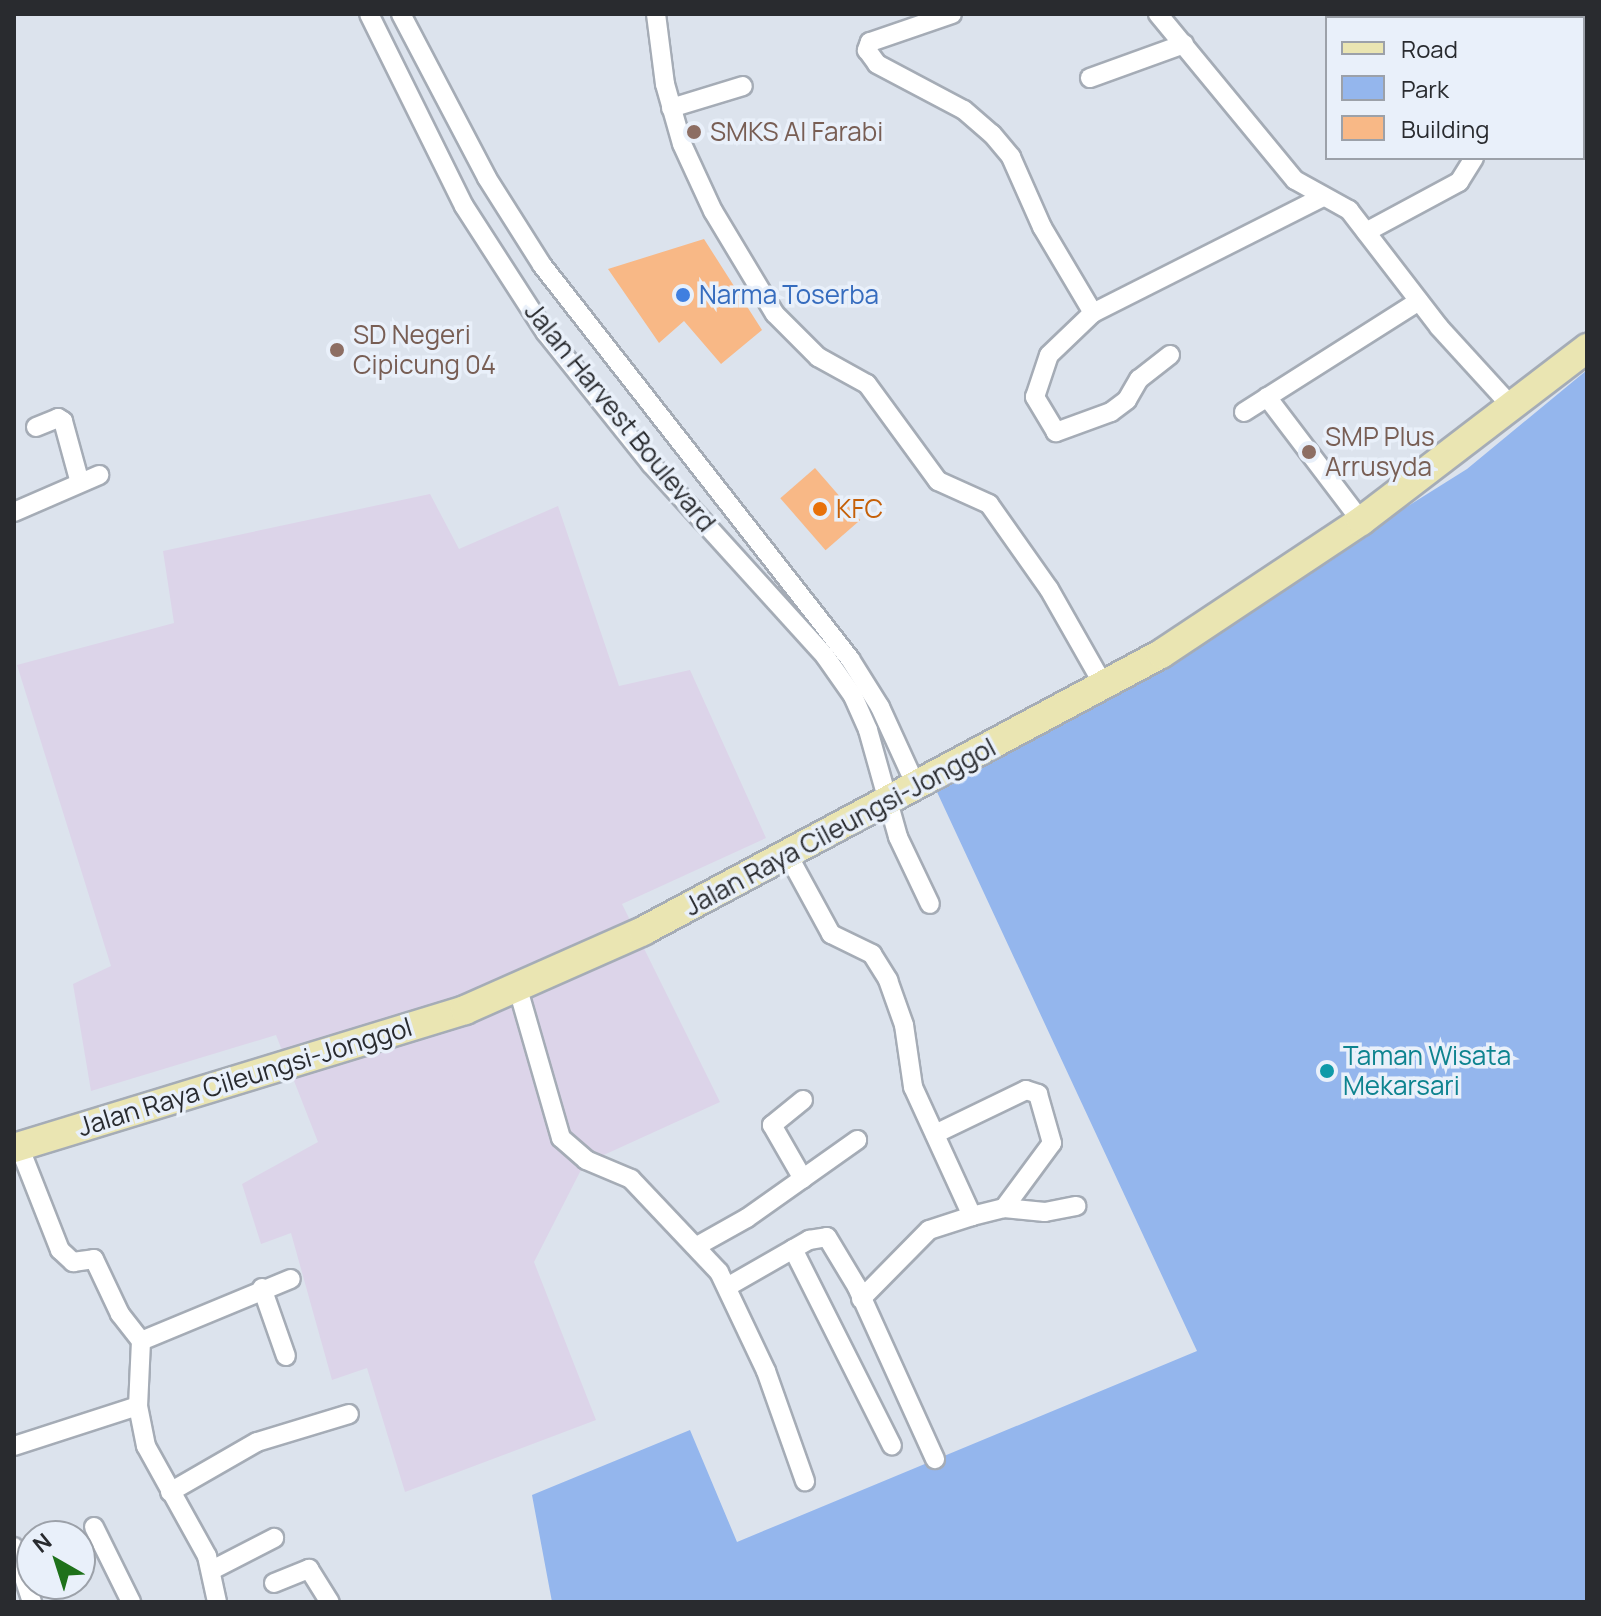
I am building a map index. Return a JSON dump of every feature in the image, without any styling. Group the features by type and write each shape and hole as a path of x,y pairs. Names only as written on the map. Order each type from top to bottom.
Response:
{"main road":[{"name":"Jalan Raya Cileungsi-Jonggol","path":"17,1147 518,989 788,855 1161,654 1361,521 1587,348"}],"street":[{"name":"Jalan Harvest Boulevard","path":"369,14 464,206 546,333 662,476 835,668 868,730 888,803 930,904"},
{"name":"Jalan Harvest Boulevard","path":"401,14 487,178 542,265 850,659 880,707 917,788"},
{"path":"656,14 671,108 713,211 775,314 818,357 867,384 938,481 989,504 1042,578 1104,686"},
{"path":"1158,14 1295,180 1349,210 1419,301 1512,407"},
{"path":"940,15 870,42 867,50 877,64 964,110 992,134 1011,157 1042,227 1093,313"},
{"path":"1090,78 1184,44"},
{"path":"671,108 743,86"},
{"path":"1366,232 1459,182 1473,160"},
{"path":"1170,355 1139,379 1127,400 1111,412 1050,430 1035,397 1037,378 1049,355 1093,313 1323,197"},
{"path":"1244,412 1419,301"},
{"path":"1267,397 1361,521"},
{"path":"36,427 58,418 63,421 80,483"},
{"path":"662,476 688,454"},
{"path":"14,512 99,475"},
{"path":"788,855 831,934 872,954 888,980 904,1025 913,1087 972,1216"},
{"path":"518,989 561,1138 586,1160 623,1173 697,1246 727,1287 766,1371 805,1481"},
{"path":"935,1134 1026,1090 1038,1094 1052,1143 1004,1208"},
{"path":"803,1100 772,1125 803,1179"},
{"path":"697,1246 803,1179 857,1140"},
{"path":"17,1147 60,1250 73,1262 94,1259 120,1314 141,1341 138,1406 146,1446 212,1570 217,1602"},
{"path":"861,1299 929,1230 1004,1208 1045,1212 1076,1206"},
{"path":"727,1287 793,1249 827,1237 861,1299 935,1459"},
{"path":"793,1249 892,1446"},
{"path":"141,1341 262,1288 291,1279"},
{"path":"262,1288 286,1356"},
{"path":"14,1446 138,1406"},
{"path":"170,1492 257,1442 349,1414"},
{"path":"96,1531 131,1602"},
{"path":"212,1570 274,1538"},
{"path":"274,1583 309,1569 330,1602"}],"shaded area":[{"path":"430,494 459,549 558,506 619,686 690,670 766,838 622,904 720,1102 584,1164 534,1262 596,1420 405,1492 367,1368 332,1380 291,1233 261,1244 242,1184 318,1142 276,1035 91,1091 73,984 111,966 17,665 174,623 163,551"}],"green space":[{"name":"Taman Wisata Mekarsari","path":"1587,370 1587,1602 552,1602 532,1495 690,1430 737,1542 1197,1351 937,792 1062,723 1467,469"}],"building":[{"name":"Narma Toserba","path":"704,239 762,330 721,364 684,321 659,343 608,269"},
{"name":"KFC","path":"815,468 860,520 826,550 780,498"}],"place":[{"name":"SMKS Al Farabi","path":"694,132"},
{"name":"Narma Toserba","path":"683,295"},
{"name":"SD Negeri Cipicung 04","path":"337,350"},
{"name":"SMP Plus Arrusyda","path":"1309,452"},
{"name":"KFC","path":"820,509"},
{"name":"Taman Wisata Mekarsari","path":"1327,1071"}]}
